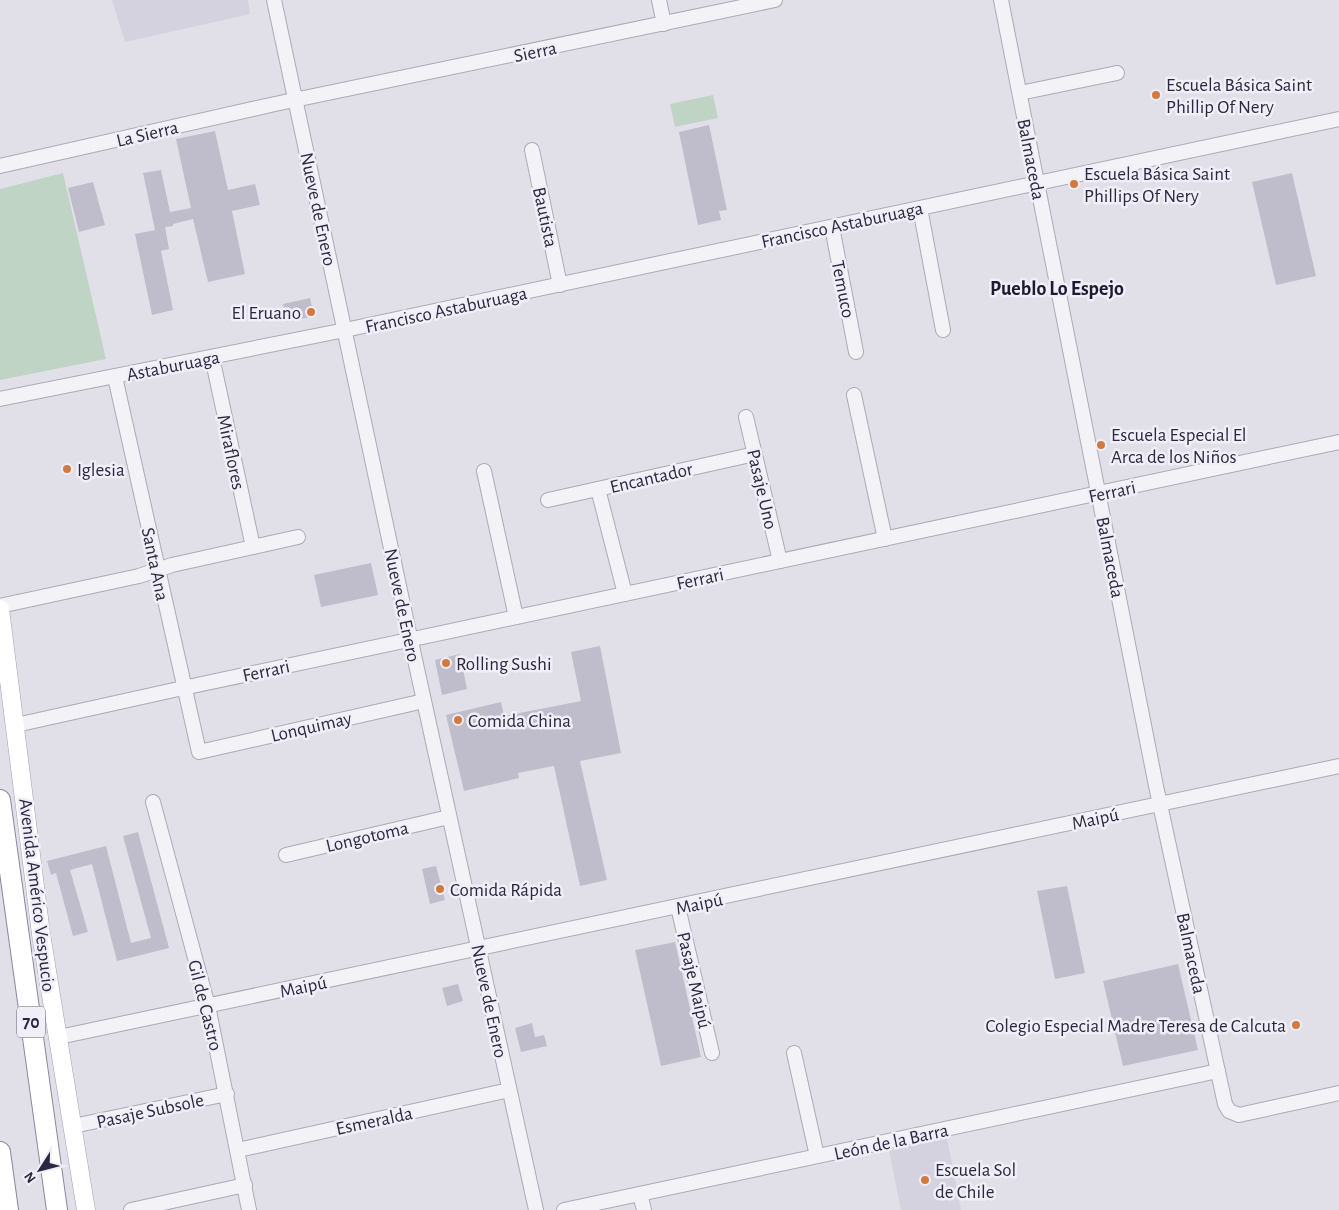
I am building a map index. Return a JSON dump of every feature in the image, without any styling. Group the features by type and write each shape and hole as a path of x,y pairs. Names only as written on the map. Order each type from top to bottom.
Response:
{"highway":[{"name":"70","path":"0,800 57,1210"},
{"path":"0,1152 8,1210"}],"main road":[{"name":"Avenida Américo Vespucio","path":"0,607 41,934 86,1210"}],"street":[{"name":"Nueve de Enero","path":"274,0 410,639 536,1210"},
{"path":"659,0 664,24"},
{"name":"Sierra","path":"295,100 775,0"},
{"name":"Balmaceda","path":"1002,0 1160,804 1225,1104 1229,1111 1243,1114 1339,1093"},
{"path":"1020,93 1117,73"},
{"name":"La Sierra","path":"0,166 295,100"},
{"name":"Francisco Astaburuaga","path":"345,330 1339,119"},
{"name":"Bautista","path":"532,150 560,284"},
{"path":"920,208 943,330"},
{"name":"Temuco","path":"832,227 856,352"},
{"name":"Astaburuaga","path":"0,399 345,330"},
{"name":"Miraflores","path":"212,357 253,547"},
{"name":"Santa Ana","path":"115,376 183,688 199,752"},
{"path":"854,395 885,539"},
{"name":"Pasaje Uno","path":"746,417 780,561"},
{"name":"Ferrari","path":"16,725 410,639 1339,442"},
{"name":"Encantador","path":"548,500 755,454"},
{"path":"484,471 516,617"},
{"path":"598,489 625,594"},
{"path":"0,607 298,537"},
{"name":"Lonquimay","path":"199,752 424,701"},
{"name":"Maipú","path":"59,1037 1339,766"},
{"name":"Gil de Castro","path":"153,802 208,1006 249,1210"},
{"name":"Longotoma","path":"286,855 449,817"},
{"name":"Pasaje Maipú","path":"678,907 712,1053"},
{"path":"794,1053 817,1156"},
{"name":"León de la Barra","path":"564,1210 1218,1071"},
{"name":"Esmeralda","path":"238,1150 510,1090"},
{"name":"Pasaje Subsole","path":"73,1126 227,1094"},
{"path":"131,1210 245,1185"},
{"path":"640,1194 644,1210"}],"shaded area":[{"path":"112,0 248,0 250,14 125,42"},
{"name":"Escuela Sol de Chile","path":"947,1138 961,1210 901,1210 889,1150"}],"green space":[{"path":"713,95 718,118 675,127 670,104"},
{"path":"63,173 106,359 0,380 0,189"}],"building":[{"path":"709,125 727,210 719,211 721,220 698,225 679,132"},
{"path":"215,131 228,190 255,184 260,205 232,211 245,274 208,282 193,219 165,227 169,249 161,251 173,310 152,315 135,234 155,230 143,173 161,170 170,212 191,208 176,139"},
{"path":"1292,173 1316,276 1276,285 1252,182"},
{"path":"93,182 105,225 79,232 68,188"},
{"path":"310,298 314,316 287,322 283,304"},
{"path":"371,563 378,595 321,607 314,575"},
{"path":"600,646 621,753 580,761 607,880 580,886 554,766 518,773 519,778 464,791 446,715 501,702 504,716 581,701 571,652"},
{"path":"460,654 467,689 442,695 435,660"},
{"path":"138,832 169,948 117,961 92,864 70,870 88,932 73,936 56,873 51,875 47,861 106,846 131,943 151,938 123,836"},
{"path":"436,866 445,900 430,904 422,869"},
{"path":"1067,886 1085,973 1055,979 1037,891"},
{"path":"675,942 701,1057 661,1066 635,950"},
{"path":"1178,964 1198,1050 1123,1066 1103,981"},
{"path":"458,984 463,1001 447,1006 442,988"},
{"path":"532,1023 535,1037 544,1035 547,1046 521,1052 515,1028"}],"place":[{"name":"Escuela Básica Saint Phillip Of Nery","path":"1156,95"},
{"name":"Escuela Básica Saint Phillips Of Nery","path":"1074,184"},
{"name":"El Eruano","path":"311,312"},
{"name":"Escuela Especial El Arca de los Niños","path":"1101,445"},
{"name":"Iglesia","path":"67,469"},
{"name":"Rolling Sushi","path":"446,663"},
{"name":"Comida China","path":"458,720"},
{"name":"Comida Rápida","path":"440,889"},
{"name":"Colegio Especial Madre Teresa de Calcuta","path":"1296,1025"},
{"name":"Escuela Sol de Chile","path":"925,1180"}],"district":[{"name":"Pueblo Lo Espejo","path":"1057,288"}]}
